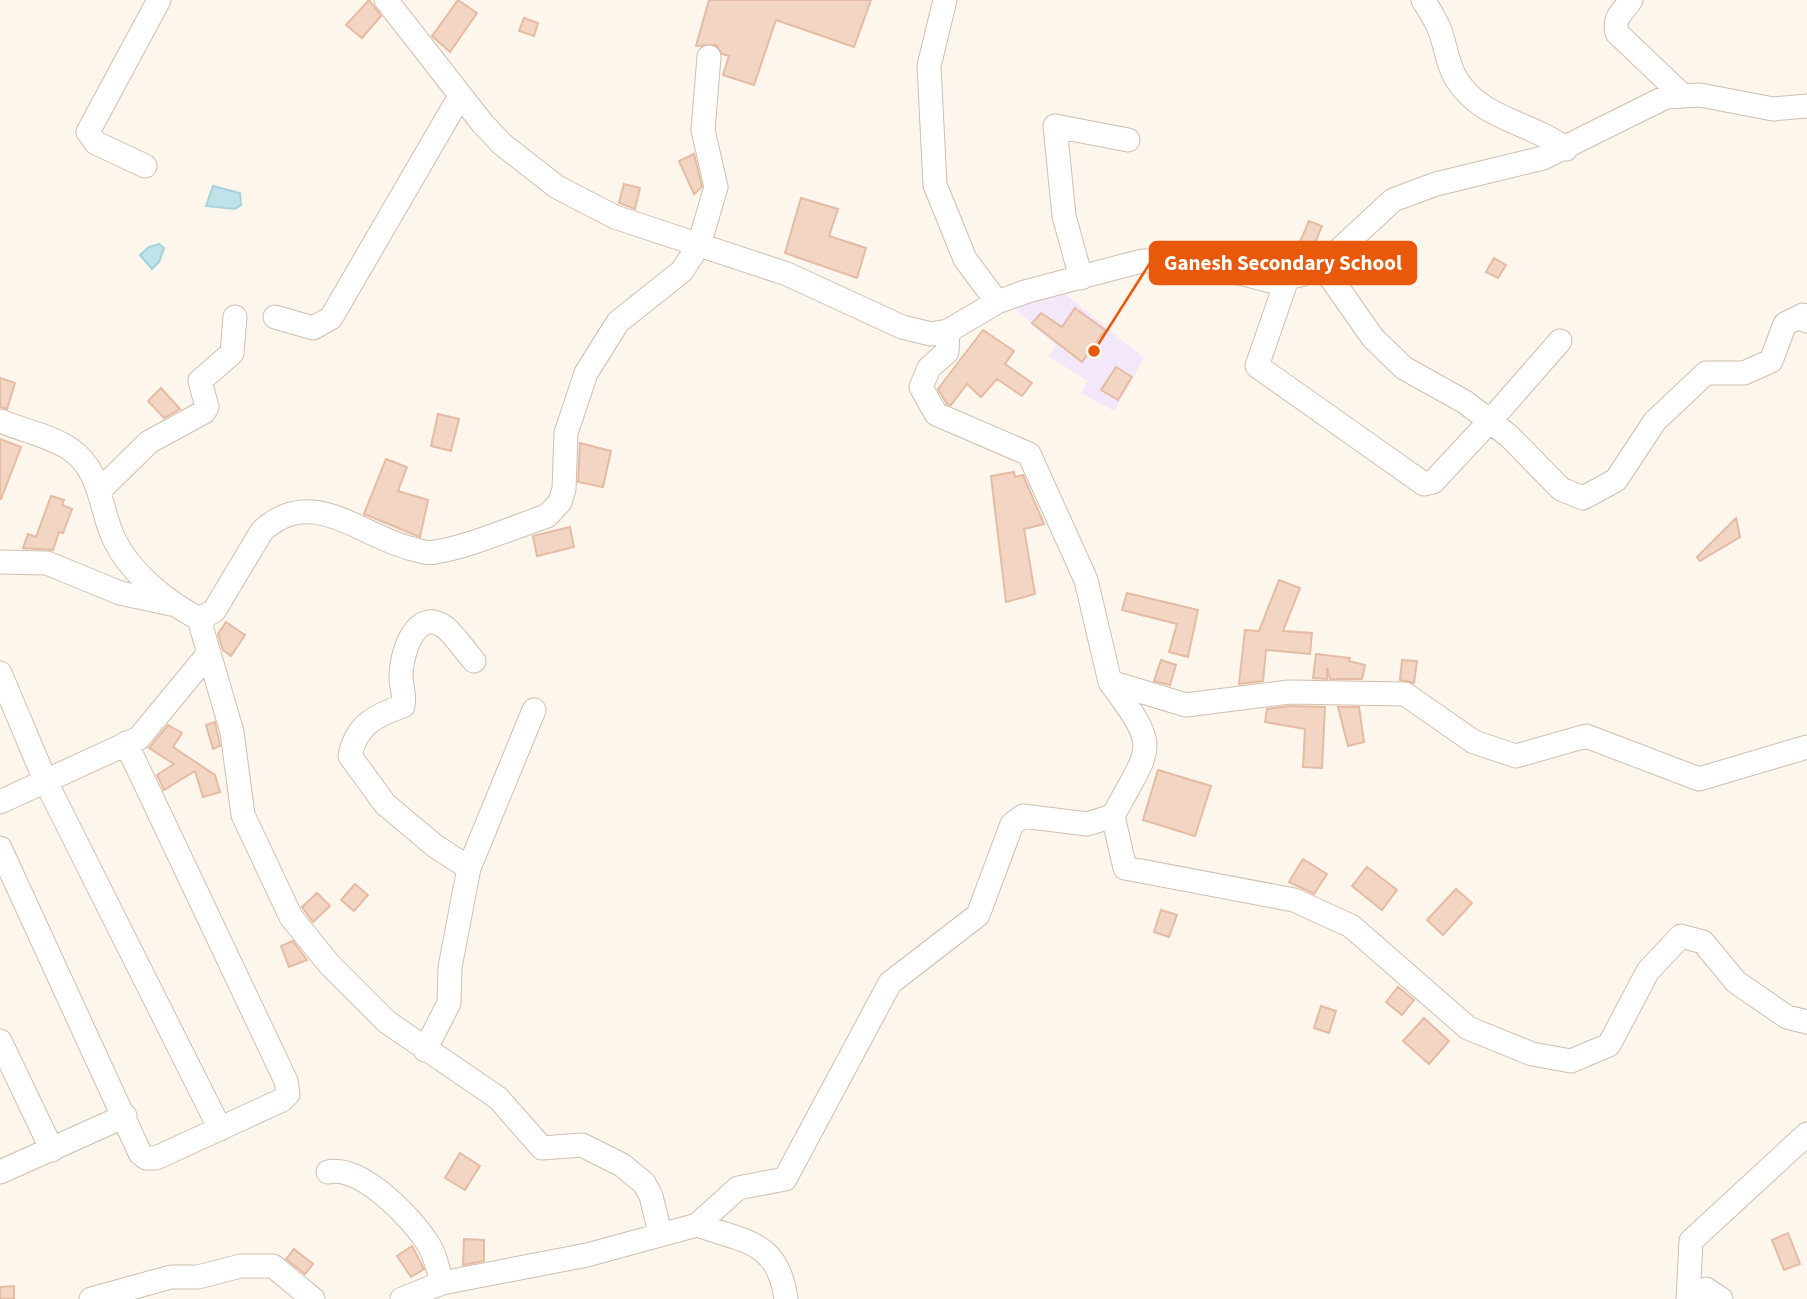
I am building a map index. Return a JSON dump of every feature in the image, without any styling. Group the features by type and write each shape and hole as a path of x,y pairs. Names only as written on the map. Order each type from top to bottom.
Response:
{"street":[{"path":"145,166 96,143 88,132 159,0"},
{"path":"386,0 460,96 502,144 557,187 615,217 787,274 902,327 931,334 948,331 997,302 1125,264 1165,259 1217,266 1254,279 1287,279 1321,264 1393,200 1436,184 1520,165 1566,149 1652,103 1681,94 1700,94 1773,109 1807,106"},
{"path":"945,0 929,66 936,184 965,259 997,302"},
{"path":"1423,0 1440,29 1457,80 1467,92 1496,115 1546,135 1566,149"},
{"path":"1631,0 1618,15 1615,24 1617,33 1681,94"},
{"path":"199,619 214,611 262,531 274,520 287,514 315,510 383,541 434,553 547,516 561,502 566,433 586,373 618,321 682,271 699,245 716,187 703,130 709,57"},
{"path":"275,317 313,328 331,318 460,96"},
{"path":"1081,278 1064,216 1055,126 1128,140"},
{"path":"1321,264 1373,338 1404,368 1465,402 1510,436 1561,489 1583,498 1616,480 1655,421 1706,373 1744,373 1771,360 1784,324 1803,315 1807,321"},
{"path":"1287,279 1257,366 1413,479 1424,484 1433,482 1560,341"},
{"path":"100,490 149,442 200,415 207,408 200,381 232,354 235,317"},
{"path":"948,331 947,352 929,368 921,387 936,414 1029,454 1086,580 1110,682 1137,718 1146,737 1146,753 1112,816 1125,868 1294,900 1328,915 1351,926 1468,1028 1532,1055 1572,1061 1609,1045 1648,971 1681,936 1703,942 1736,982 1787,1017 1807,1022"},
{"path":"0,421 69,448 83,461 100,490 114,540 135,568 171,604"},
{"path":"0,562 47,563 120,593 171,604 199,619 232,732 243,815 291,917 330,964 387,1022 425,1051 498,1098 542,1148 582,1145 594,1149 644,1183 651,1196 660,1233"},
{"path":"468,868 435,846 385,804 349,756 352,741 374,716 403,706 405,696 401,678 406,645 417,626 427,622 444,626 474,661"},
{"path":"0,802 139,738 209,653"},
{"path":"0,673 45,780 219,1129"},
{"path":"1110,682 1186,705 1289,692 1405,694 1474,742 1516,756 1586,736 1699,779 1807,747"},
{"path":"425,1051 449,1003 450,967 468,886 468,868 534,710"},
{"path":"0,848 140,1153 146,1158 156,1158 282,1100 288,1094 286,1082 126,743"},
{"path":"402,1299 442,1283 587,1255 697,1225 738,1188 785,1179 890,983 978,915 1012,824 1023,816 1087,824 1112,816"},
{"path":"0,1041 52,1150"},
{"path":"0,1172 125,1116"},
{"path":"1688,1299 1691,1241 1807,1134"},
{"path":"328,1172 354,1174 396,1205 429,1243 442,1283"},
{"path":"697,1225 766,1250 783,1275 786,1299"},
{"path":"91,1299 171,1278 198,1277 241,1266 273,1266 313,1299"},
{"path":"1695,1299 1706,1289 1721,1299"}],"shaded area":[{"path":"1064,293 1144,358 1114,411 1081,393 1088,381 1048,356 1056,346 1013,307"}],"water":[{"path":"213,186 240,193 241,205 235,209 206,206"},
{"path":"159,244 164,248 159,262 152,269 140,255 149,247"}],"building":[{"path":"369,0 381,16 362,38 346,25"},
{"path":"458,0 477,13 450,52 432,36"},
{"path":"709,0 871,0 854,47 776,20 754,85 723,75 729,56 722,54 716,45 696,46"},
{"path":"524,18 538,23 534,36 519,31"},
{"path":"694,154 702,187 694,194 679,161"},
{"path":"624,184 640,188 635,209 619,203"},
{"path":"801,198 838,209 829,236 866,248 857,278 785,253"},
{"path":"1309,221 1322,226 1313,248 1300,242"},
{"path":"1494,258 1506,265 1498,278 1486,272"},
{"path":"1075,308 1105,330 1082,362 1032,323 1041,313 1062,327"},
{"path":"983,330 1014,351 1005,364 1032,383 1022,396 997,379 981,397 967,384 951,405 947,404 938,389"},
{"path":"1116,367 1132,377 1118,400 1101,390"},
{"path":"0,378 15,383 7,409 0,407"},
{"path":"161,388 180,409 164,418 148,401"},
{"path":"438,414 459,419 451,451 431,446"},
{"path":"0,439 21,447 1,499 0,499"},
{"path":"580,443 611,451 603,487 578,482"},
{"path":"386,459 407,467 398,491 428,500 420,537 364,514"},
{"path":"1014,472 1015,477 1023,475 1044,524 1024,529 1035,594 1006,602 991,476"},
{"path":"51,496 64,500 62,505 72,509 63,533 59,532 53,550 23,548 28,534 36,537"},
{"path":"1736,518 1740,537 1700,561 1697,557"},
{"path":"570,527 574,547 537,556 533,536"},
{"path":"1279,580 1300,588 1283,631 1312,633 1310,654 1266,650 1263,681 1239,684 1245,630 1259,631"},
{"path":"1127,593 1198,610 1188,657 1169,652 1177,624 1122,610"},
{"path":"226,622 245,635 231,656 223,650 218,634"},
{"path":"1316,654 1350,658 1349,661 1365,665 1362,679 1330,679 1327,668 1327,679 1313,678"},
{"path":"1161,660 1176,665 1170,685 1154,681"},
{"path":"1402,660 1417,661 1414,683 1400,680"},
{"path":"1290,706 1325,707 1322,768 1303,767 1305,729 1265,722 1267,709"},
{"path":"1338,707 1359,707 1364,742 1348,746"},
{"path":"215,722 220,746 213,749 206,725"},
{"path":"168,725 182,733 173,747 215,775 220,792 203,797 195,771 164,790 157,775 174,764 149,748"},
{"path":"1158,770 1211,786 1195,836 1143,820"},
{"path":"1303,859 1327,874 1314,894 1289,882"},
{"path":"1367,867 1397,890 1382,910 1352,886"},
{"path":"355,884 368,895 354,911 341,900"},
{"path":"1456,889 1472,903 1443,935 1427,920"},
{"path":"317,893 330,906 313,922 302,907"},
{"path":"1161,910 1177,915 1169,937 1154,932"},
{"path":"293,941 307,960 289,967 281,946"},
{"path":"1398,987 1414,1000 1402,1015 1386,1002"},
{"path":"1321,1006 1336,1011 1329,1033 1314,1028"},
{"path":"1424,1018 1449,1041 1429,1064 1403,1041"},
{"path":"460,1153 480,1166 465,1190 445,1178"},
{"path":"1788,1233 1800,1264 1784,1270 1772,1240"},
{"path":"464,1239 484,1240 484,1261 463,1265"},
{"path":"412,1246 424,1269 411,1277 397,1256"},
{"path":"294,1249 313,1264 305,1274 286,1259"},
{"path":"14,1286 14,1299 0,1299 0,1287"}],"place":[{"name":"Ganesh Secondary School","path":"1094,351"}]}
